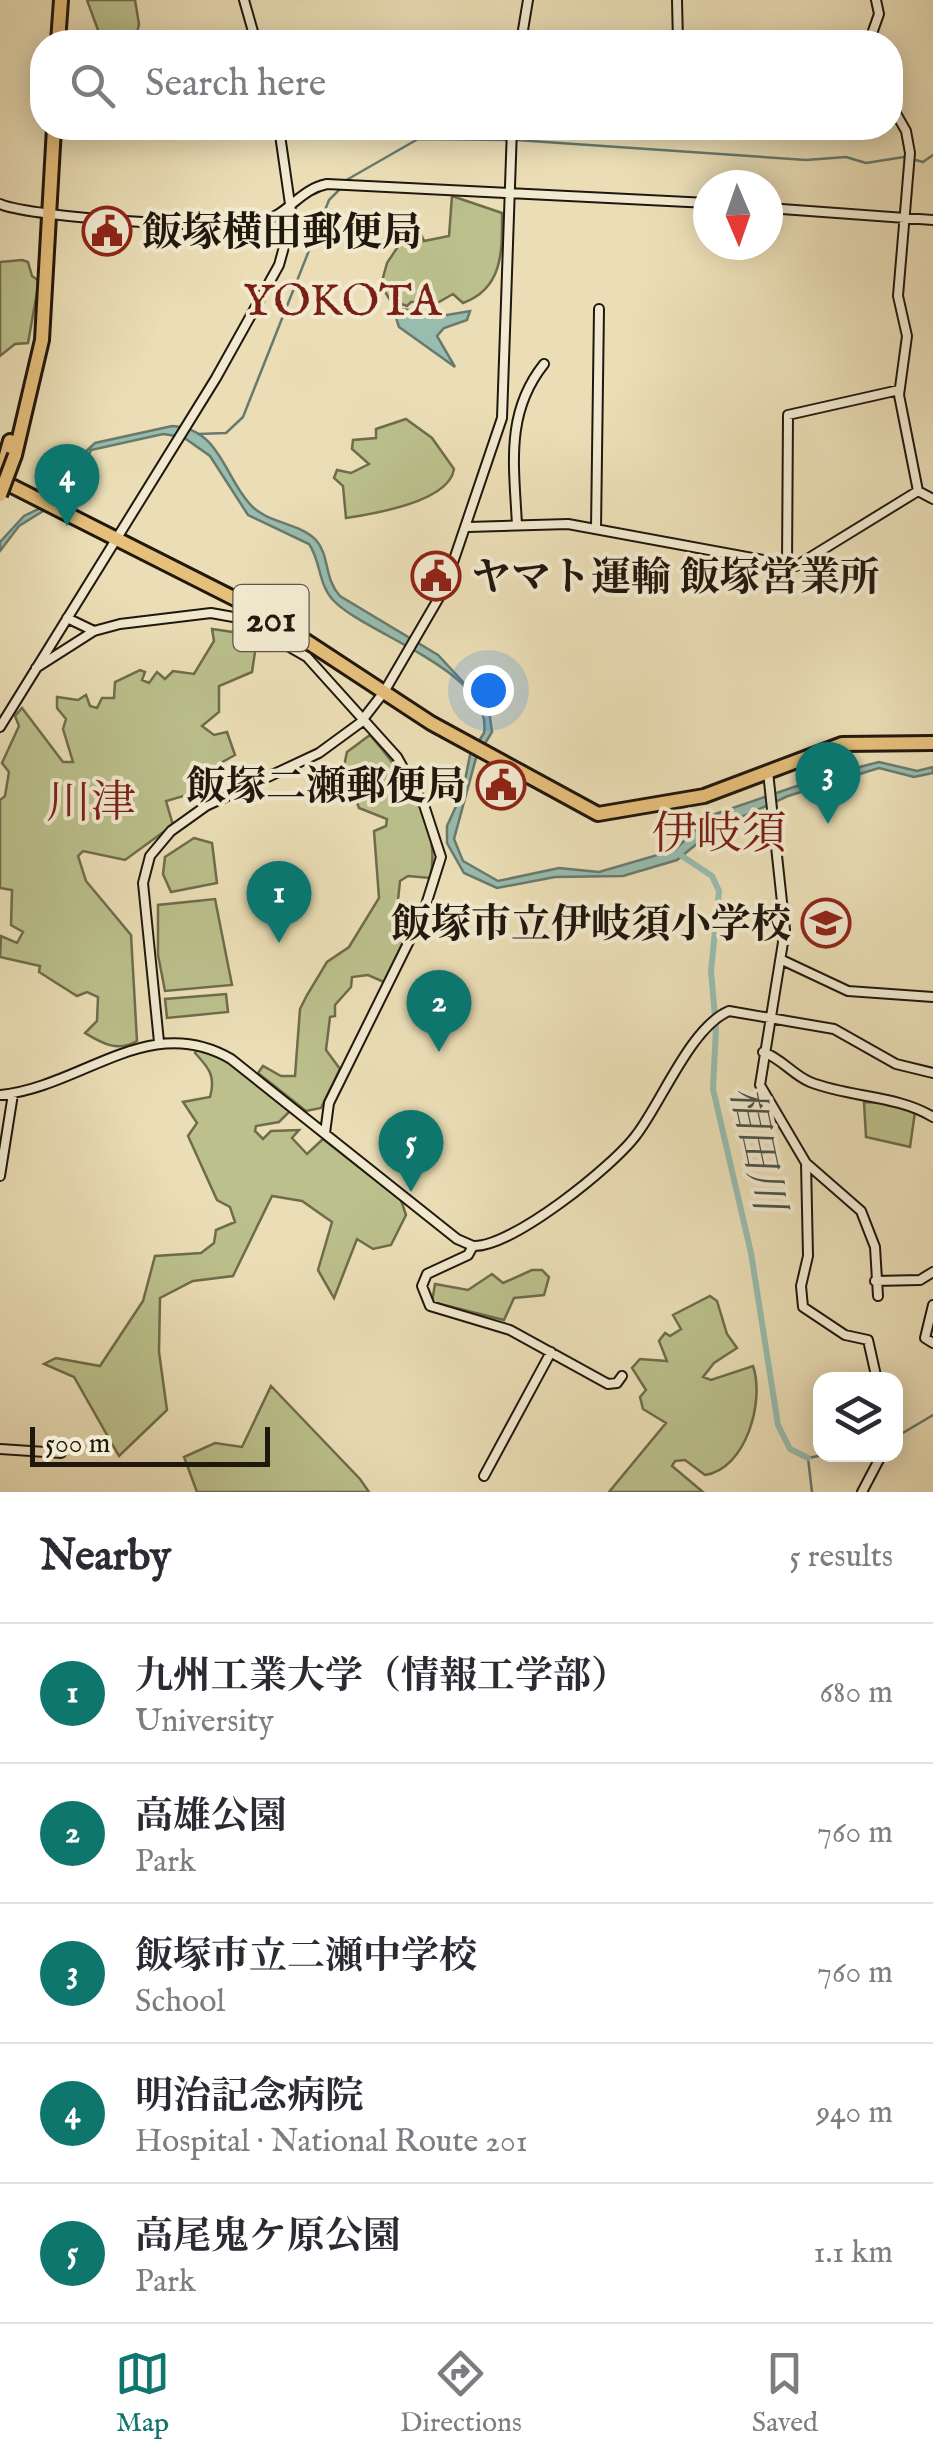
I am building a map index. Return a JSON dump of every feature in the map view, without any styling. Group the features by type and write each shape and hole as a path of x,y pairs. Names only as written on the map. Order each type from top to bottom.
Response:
{"highway":[{"path":"57,30 59,0"},
{"path":"2,488 40,371 51,140"},
{"path":"2,488 43,306"},
{"path":"2,488 40,352 43,306"},
{"name":"201","path":"2,488 57,508 265,614 310,651 598,814 687,801 842,744 933,744"}],"street":[{"path":"244,0 253,30"},
{"path":"523,30 528,0"},
{"path":"677,0 678,30"},
{"path":"873,30 879,14 876,0"},
{"path":"903,126 909,160 898,301 907,336 899,390 918,491"},
{"path":"0,728 180,437 279,265 292,222 281,140"},
{"path":"159,1042 142,882 150,856 171,830 206,806 319,753 363,719 384,692 444,589 498,437 504,400 506,190 511,140"},
{"path":"0,204 48,214 249,224 280,214 312,188 340,185 506,190 693,203"},
{"path":"783,209 933,220"},
{"path":"280,214 292,222"},
{"path":"596,529 600,309"},
{"path":"517,525 516,416 531,380 544,364"},
{"path":"787,566 788,415 899,390"},
{"path":"468,527 562,523 787,566 804,564 918,491"},
{"path":"918,491 933,499"},
{"path":"36,668 94,631 160,618 221,614 254,623 310,651 396,757 418,793 440,858 424,911 326,1112 325,1133"},
{"path":"67,618 94,631"},
{"path":"768,772 784,930 782,960 763,1052 761,1090 806,1163 862,1211 875,1247 874,1281 878,1296"},
{"path":"782,960 848,990 933,997"},
{"path":"0,1095 13,1094 159,1042 194,1043 220,1052 456,1239 472,1246 498,1240 540,1218 631,1142 715,1018 739,1010 834,1029 896,1064 933,1073"},
{"path":"763,1052 809,1082 863,1098 909,1104 933,1117"},
{"path":"0,1176 13,1094"},
{"path":"302,1115 326,1112"},
{"path":"806,1163 808,1256 802,1304 806,1311 845,1336 868,1340 875,1372"},
{"path":"472,1246 468,1254 427,1274 422,1286 430,1306 510,1330 608,1384 616,1383 622,1376"},
{"path":"874,1281 920,1280 933,1272"},
{"path":"933,1305 926,1338 933,1343"},
{"path":"484,1476 551,1352"},
{"path":"0,1449 61,1453"},
{"path":"862,1492 878,1462"}],"green space":[{"path":"87,0 135,0 138,30 98,30"},
{"path":"452,196 502,213 500,254 493,278 486,288 463,303 453,294 439,302 411,302 407,306 390,300 381,285 387,263 403,239 416,246 421,234 424,241 449,236"},
{"path":"0,262 28,262 32,276 39,281 28,343 15,344 0,356"},
{"path":"406,419 432,438 454,469 449,480 425,498 346,518 343,486 334,478 337,470 351,473 369,464 352,449 353,440 376,438 376,429"},
{"path":"212,629 247,634 255,652 252,672 219,686 219,712 202,726 214,735 227,732 235,755 217,765 218,778 208,789 166,801 173,825 125,860 83,851 78,856 86,881 131,935 137,1041 109,1045 85,1033 97,1021 98,997 87,992 77,996 39,972 40,966 0,957 1,936 17,943 23,932 11,925 12,890 0,888 0,800 5,796 9,772 2,763 19,726 15,716 22,708 63,762 73,762 63,729 66,719 57,708 57,697 78,700 86,695 90,706 97,708 102,698 114,698 115,682 140,670 145,672 142,680 149,683 157,672 165,679 173,671 194,674 214,641"},
{"path":"370,735 407,783 425,819 433,858 430,878 408,876 400,881 398,900 420,907 384,982 368,975 352,977 351,987 335,1005 326,1050 340,1069 321,1108 306,1111 258,1073 263,1066 281,1076 295,1076 300,1009 327,962 349,947 379,898 374,831 386,826 387,819 359,808 344,766 347,752"},
{"path":"194,838 212,843 217,883 171,892 163,874 165,857"},
{"path":"215,899 232,985 165,991 158,955 158,905"},
{"path":"226,994 228,1012 167,1018 165,999"},
{"path":"197,1048 228,1060 290,1111 279,1122 256,1126 255,1131 263,1139 271,1131 299,1130 292,1138 307,1154 323,1139 401,1200 406,1215 391,1245 373,1249 357,1239 334,1298 318,1270 332,1222 302,1201 272,1196 233,1276 193,1281 160,1298 159,1352 167,1410 119,1456 74,1377 44,1364 56,1358 100,1366 143,1301 155,1256 201,1253 214,1243 216,1230 235,1222 230,1207 217,1200 188,1136 197,1123 183,1102 210,1097 212,1090 210,1073 195,1053"},
{"path":"864,1102 902,1103 915,1112 910,1147 866,1137"},
{"path":"532,1270 542,1270 549,1277 544,1295 514,1298 504,1320 432,1302 435,1284 468,1290 492,1274 503,1283"},
{"path":"710,1296 717,1301 727,1334 737,1348 714,1363 703,1377 711,1380 753,1366 756,1380 754,1414 741,1447 719,1470 705,1475 685,1460 675,1461 672,1466 703,1492 609,1492 666,1423 643,1409 640,1397 646,1390 632,1368 640,1359 667,1361 659,1341 665,1333 670,1336 681,1329 673,1315"},
{"path":"271,1386 369,1492 197,1492 184,1457 215,1443 242,1447"}],"shaded area":[{"path":"402,309 447,315 470,311 467,320 444,328 437,336 455,367 399,327 396,318"},
{"path":"172,426 188,429 210,444 256,510 316,540 340,596 438,655 489,710 492,732 476,758 454,839 463,861 498,881 559,868 599,872 675,850 709,816 879,762 917,771 933,767 933,773 914,777 879,768 788,796 715,829 677,860 623,876 555,877 497,888 464,873 447,843 447,826 463,791 470,755 484,733 482,711 469,691 449,673 333,600 309,544 248,515 210,456 183,437 163,434 91,450 69,495 19,526 0,551 0,542 24,516 63,497 80,457 95,443"}],"waterway":[{"path":"343,182 416,140"},
{"path":"516,140 806,160 846,157 866,163 904,157 923,162 933,155"},
{"path":"198,434 226,433 243,417 329,200 340,189"},
{"name":"相田川","path":"679,854 712,876 719,891 711,971 716,1028 713,1089 751,1253 778,1425 790,1449 808,1458"},
{"path":"903,1433 933,1415"},
{"path":"812,1492 808,1458 813,1457"}],"place":[{"name":"飯塚横田郵便局","path":"107,231"},
{"name":"明治記念病院","path":"67,526"},
{"name":"ヤマト運輸 飯塚営業所","path":"436,576"},
{"name":"飯塚二瀬郵便局","path":"501,785"},
{"name":"飯塚市立二瀬中学校","path":"828,824"},
{"name":"飯塚市立伊岐須小学校","path":"826,923"},
{"name":"九州工業大学（情報工学部）","path":"279,943"},
{"name":"高雄公園","path":"439,1052"},
{"name":"高尾鬼ケ原公園","path":"411,1192"}],"district":[{"name":"YOKOTA","path":"342,299"},
{"name":"川津","path":"91,801"},
{"name":"伊岐須","path":"719,832"}]}
